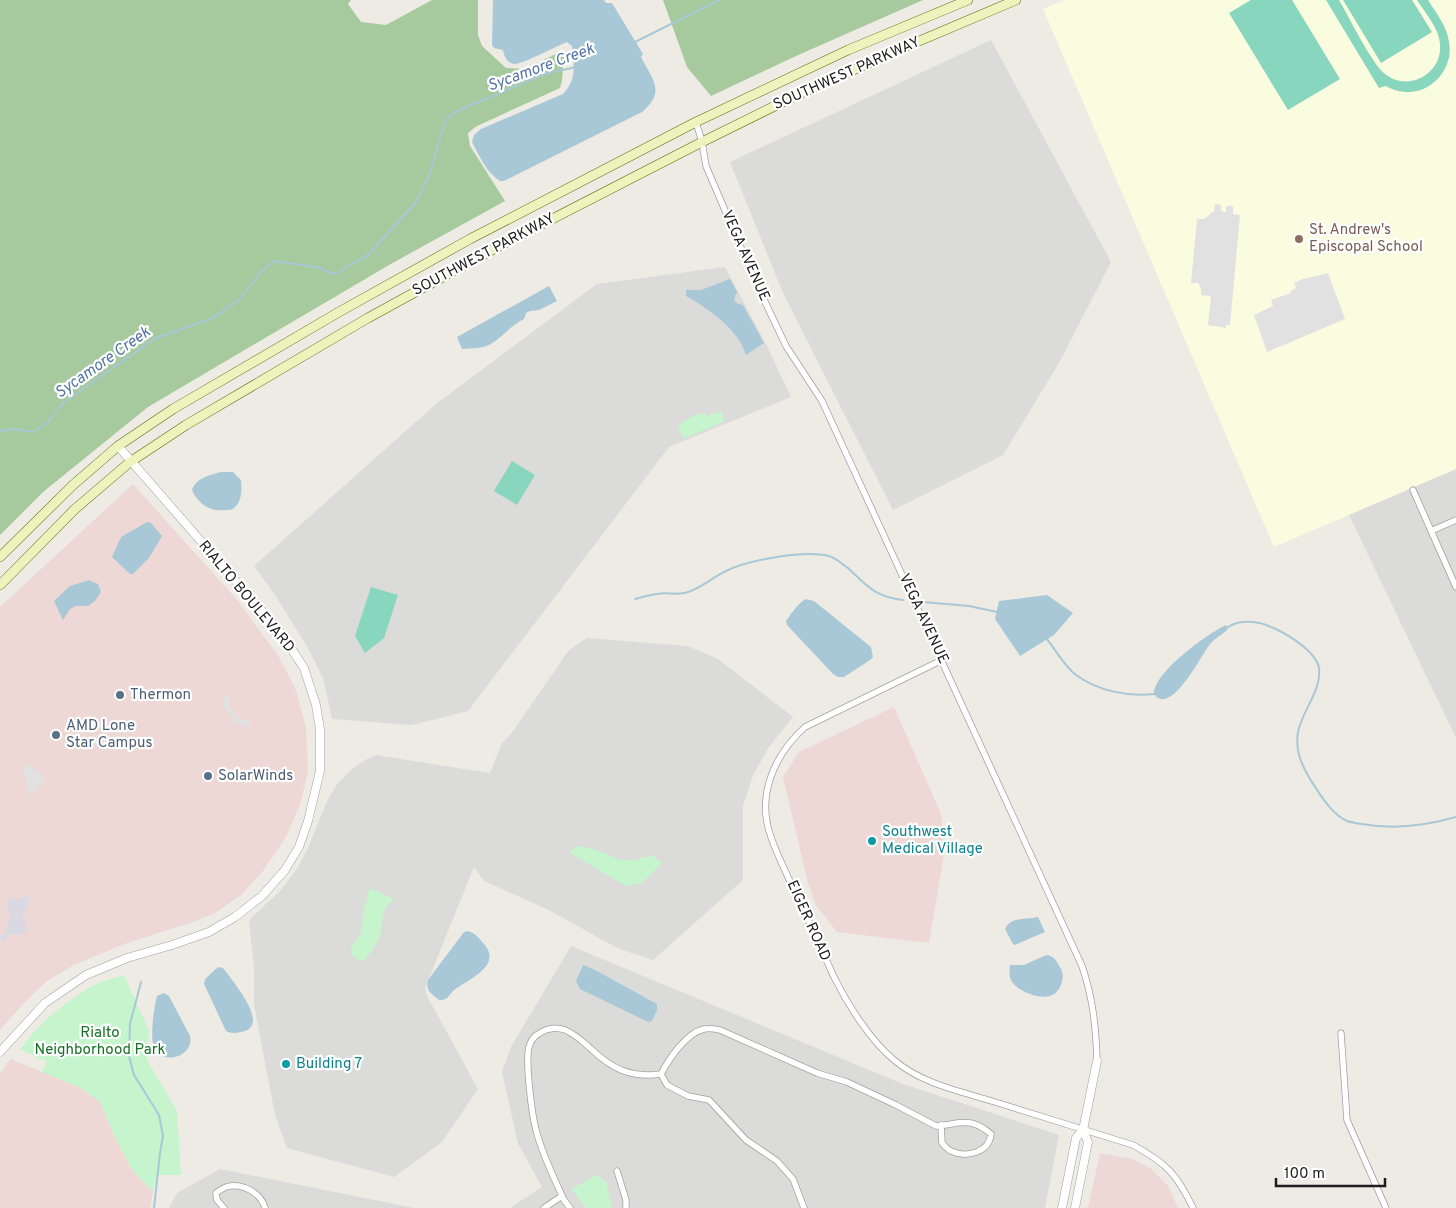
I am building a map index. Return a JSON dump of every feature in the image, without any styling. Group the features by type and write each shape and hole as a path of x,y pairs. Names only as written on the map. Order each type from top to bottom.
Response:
{"main road":[{"name":"SOUTHWEST PARKWAY","path":"0,557 73,485 118,446 182,404 340,312 470,238 696,122 848,50 968,0"},
{"name":"SOUTHWEST PARKWAY","path":"0,585 75,509 130,462 186,425 375,314 499,246 808,90 1016,0"}],"street":[{"name":"VEGA AVENUE","path":"696,122 706,166 757,284 786,346 822,401 1082,966 1095,1014 1097,1061 1083,1130 1076,1138 1062,1208"},
{"name":"RIALTO BOULEVARD","path":"0,1052 45,1003 91,972 127,958 209,932 235,917 262,896 284,870 299,847 308,821 320,771 320,729 316,705 304,668 281,634 118,446"},
{"path":"1413,490 1456,587"},
{"path":"1431,531 1456,520"},
{"name":"EIGER ROAD","path":"942,660 805,727 791,741 780,757 769,779 766,809 770,836 839,987 873,1038 892,1059 907,1070 928,1081 1133,1145 1163,1162 1178,1180 1193,1208"},
{"path":"570,1208 562,1196 536,1130 527,1059 530,1044 544,1030 553,1028 564,1029 575,1035 595,1053 621,1071 644,1076 661,1074"},
{"path":"661,1074 671,1056 686,1040 703,1029 720,1030 817,1073 847,1082 936,1126 940,1125 959,1124 970,1121 981,1126 991,1134 990,1141 983,1150 966,1154 950,1150 942,1143 940,1125"},
{"path":"1341,1034 1347,1120 1386,1208"},
{"path":"661,1074 667,1085 688,1096 709,1100 746,1140 777,1161 793,1179 804,1208"},
{"name":"VEGA AVENUE","path":"1075,1208 1088,1142 1083,1130"},
{"path":"617,1171 626,1200 626,1208"},
{"path":"224,1208 217,1200 216,1194 225,1187 238,1185 248,1188 258,1196 265,1208"},
{"path":"544,1208 562,1196"}],"shaded area":[{"name":"St. Andrew's Episcopal School","path":"1064,0 1456,0 1456,469 1274,547 1043,9"},
{"path":"991,40 1111,262 1059,363 1003,455 893,510 783,293 730,162"},
{"path":"1215,204 1221,205 1221,211 1226,212 1226,206 1233,206 1233,214 1240,215 1230,325 1226,325 1226,328 1208,325 1211,296 1201,295 1201,288 1198,283 1191,283 1197,219 1204,219 1214,211"},
{"path":"725,267 766,344 791,397 669,447 468,711 412,725 332,719 323,678 308,648 275,595 254,566 436,404 597,284"},
{"path":"1328,273 1345,319 1267,352 1254,315 1273,306 1271,300 1291,293 1290,291 1296,288 1294,283"},
{"path":"1456,469 1456,738 1349,515"},
{"path":"133,484 238,601 279,657 296,690 306,727 308,771 301,802 286,837 263,871 241,895 215,913 124,944 74,965 47,981 0,1030 0,607"},
{"path":"587,638 688,646 718,659 793,717 769,747 753,775 743,806 743,880 653,960 619,949 547,909 484,881 474,867 425,988 427,996 478,1089 442,1142 394,1177 287,1148 275,1115 254,1005 254,970 249,920 281,890 298,867 328,799 337,784 352,769 376,755 490,773 502,743 511,734 569,650"},
{"path":"224,694 229,695 231,708 240,719 249,720 250,727 237,724 224,707"},
{"path":"894,707 941,814 944,855 929,943 837,932 816,905 808,883 783,777 799,752"},
{"path":"29,764 46,778 30,798 23,767"},
{"path":"29,896 30,899 25,901 30,902 27,911 23,910 22,913 27,930 22,935 22,933 7,935 5,942 0,940 0,935 5,934 10,913 5,902 15,897 16,899"},
{"path":"571,946 903,1084 1059,1135 1045,1208 510,1208 542,1187 518,1144 502,1072 511,1047"},
{"path":"11,1059 81,1088 100,1102 133,1171 153,1192 150,1208 0,1208 0,1073"},
{"path":"1100,1153 1132,1159 1150,1168 1168,1186 1178,1208 1088,1208"},
{"path":"220,1169 414,1208 169,1208 177,1193"}],"green space":[{"path":"0,0 351,0 348,4 361,22 386,25 432,0 478,0 478,35 482,46 506,68 524,69 558,53 564,55 562,80 560,88 477,126 468,133 470,146 505,201 389,265 148,407 43,492 0,535"},
{"path":"663,0 923,0 711,96 687,67"},
{"path":"1251,0 1292,0 1340,79 1288,110 1229,13"},
{"path":"1326,0 1339,0 1367,51 1385,74 1394,79 1414,81 1430,71 1436,64 1439,54 1440,44 1437,32 1417,0 1428,0 1441,20 1449,42 1448,60 1440,77 1425,88 1416,91 1407,92 1385,86 1379,88"},
{"path":"1343,0 1412,0 1432,32 1381,63"},
{"path":"721,411 725,421 683,439 678,425 695,415 705,413 707,416"},
{"path":"512,461 535,475 517,505 494,491"},
{"path":"371,587 398,595 384,638 365,653 355,636"},
{"path":"576,846 594,849 621,860 634,860 653,855 662,863 642,883 626,886 570,853"},
{"path":"370,888 394,899 384,911 377,943 365,960 360,960 350,953 352,946 361,933 363,913"},
{"name":"Rialto Neighborhood Park","path":"124,975 149,1031 147,1060 177,1111 181,1175 157,1175 153,1192 133,1171 100,1102 81,1088 42,1072 47,1062 20,1049 37,1029 67,1002 101,982"},
{"path":"596,1175 606,1181 612,1208 586,1208 571,1189"}],"water":[{"path":"493,0 604,0 606,3 612,3 643,54 641,57 655,86 654,98 642,112 504,181 500,181 487,169 481,159 472,142 474,135 481,129 563,94 573,78 574,66 572,46 567,42 524,62 514,64 509,62 503,50 494,48 492,45"},
{"path":"730,279 737,292 734,300 738,304 743,305 764,343 746,355 740,342 729,327 708,310 686,296 686,290 701,290"},
{"path":"549,286 557,301 539,310 526,313 524,319 489,345 479,348 462,349 457,337"},
{"path":"221,472 233,472 241,480 240,498 232,509 214,510 201,503 192,490 200,480"},
{"path":"147,522 151,523 162,536 149,558 133,574 130,574 112,557 121,537"},
{"path":"89,580 98,584 101,592 95,601 88,606 76,606 70,609 63,620 54,601 70,586"},
{"path":"1047,595 1073,613 1054,635 1020,656 995,619 999,601"},
{"path":"806,599 814,601 871,647 873,657 844,677 838,677 833,674 787,625 786,621 790,615"},
{"path":"1226,625 1228,629 1210,644 1193,671 1177,691 1168,698 1161,699 1154,694 1156,685 1172,665 1207,636"},
{"path":"1038,917 1045,932 1015,945 1013,944 1005,929 1008,925 1015,920"},
{"path":"464,932 473,933 483,943 488,951 487,965 482,971 454,990 446,999 439,1000 428,990 428,980"},
{"path":"1048,955 1056,960 1063,974 1061,985 1055,994 1041,997 1021,990 1012,982 1010,965 1024,965"},
{"path":"583,965 657,1004 657,1010 652,1021 648,1022 580,989 576,981"},
{"path":"218,967 223,968 227,973 242,994 251,1012 253,1020 251,1027 245,1031 230,1033 226,1031 204,984 205,979"},
{"path":"164,993 169,996 190,1036 188,1049 178,1056 165,1057 160,1055 153,1045 153,1016 157,996"}],"waterway":[{"name":"Sycamore Creek","path":"635,42 719,0"},
{"name":"Sycamore Creek","path":"0,431 11,429 34,432 48,422 63,403 154,339 213,318 240,299 260,273 274,261 316,267 335,274 368,255 416,202 429,176 445,121 455,112 545,74 576,67"},
{"path":"635,599 660,593 677,594 689,592 724,572 760,560 791,555 818,554 837,560 872,590 893,599 903,600"},
{"path":"923,602 969,606 997,612"},
{"path":"1228,627 1244,622 1266,625 1300,643 1317,662 1319,668 1318,684 1300,724 1297,745 1301,762 1321,797 1341,818 1349,822 1374,826 1398,827 1433,823 1456,817"},
{"path":"1046,638 1068,667 1085,681 1104,689 1124,694 1155,694"},
{"path":"141,982 130,1024 129,1056 134,1075 159,1115 163,1136 154,1208"}],"place":[{"name":"St. Andrew's Episcopal School","path":"1299,239"},
{"name":"Thermon","path":"120,695"},
{"name":"AMD Lone Star Campus","path":"56,735"},
{"name":"SolarWinds","path":"208,776"},
{"name":"Southwest Medical Village","path":"872,841"},
{"name":"Building 7","path":"286,1064"}]}
